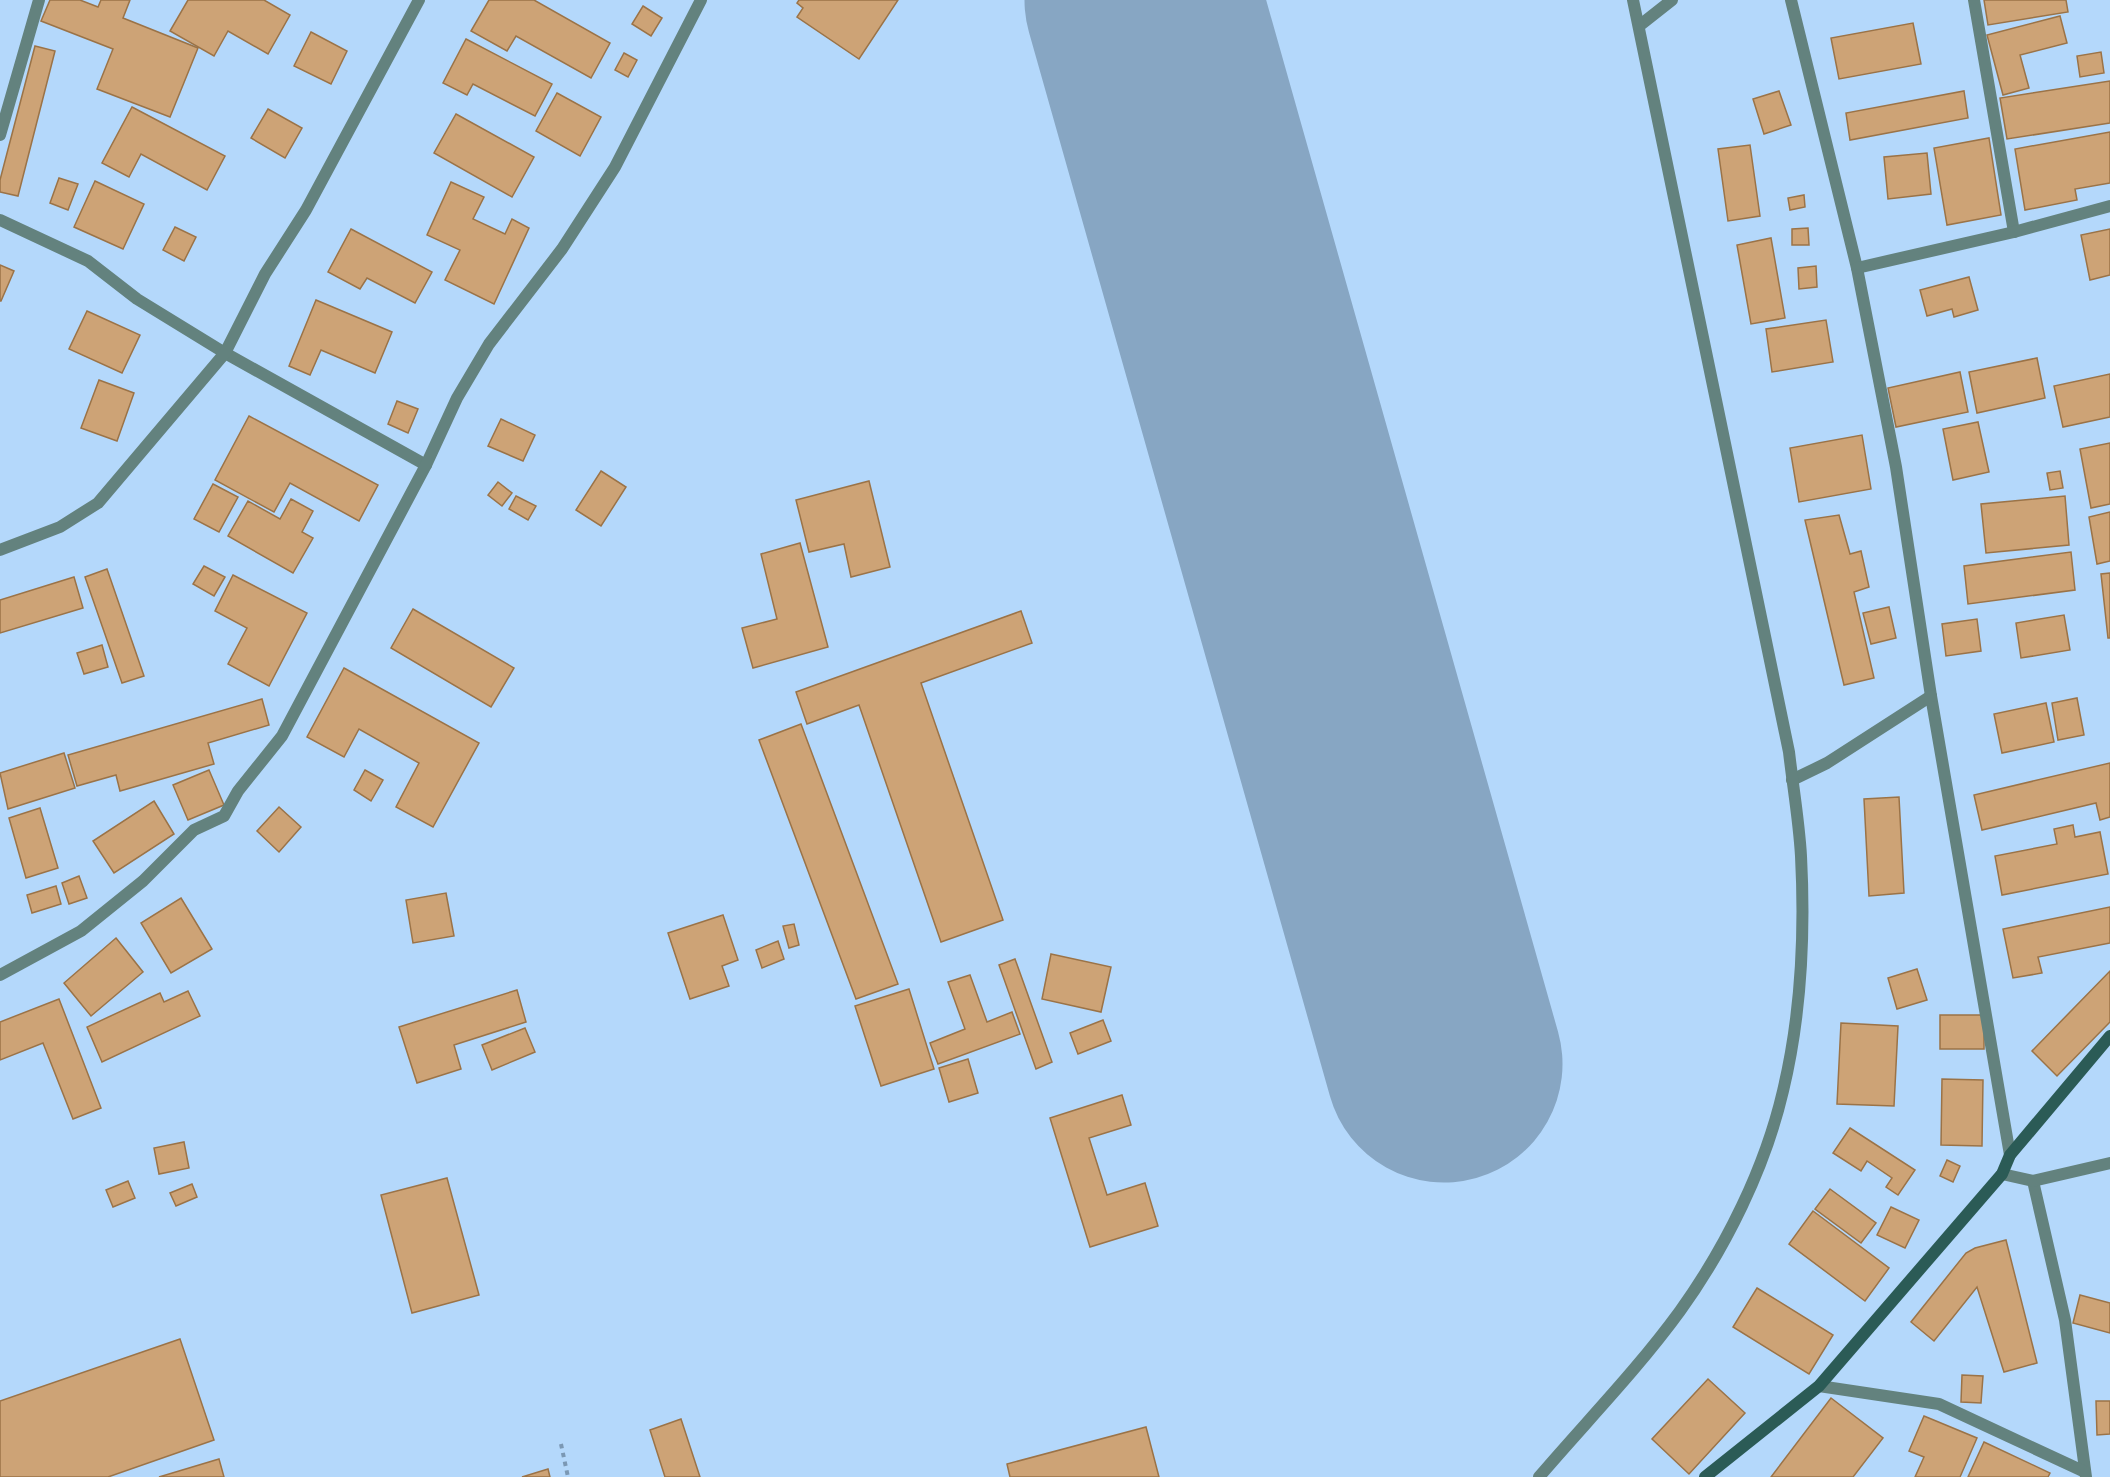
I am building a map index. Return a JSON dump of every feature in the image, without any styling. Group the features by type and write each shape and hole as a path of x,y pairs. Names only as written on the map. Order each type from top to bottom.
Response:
{"main road":[{"path":"1705,1477 1819,1386 2002,1174 2010,1155 2110,1035"}],"street":[{"path":"0,135 39,0"},
{"path":"0,550 60,527 98,503 225,353 265,274 306,210 419,0"},
{"path":"0,975 81,931 143,881 194,831 224,816 238,791 282,736 426,465 457,398 489,344 562,249 615,166 701,0"},
{"path":"1539,1477 1621,1386 1681,1310 1725,1239 1760,1161 1783,1092 1797,1009 1801,856 1789,752 1633,0"},
{"path":"1639,26 1672,0"},
{"path":"1791,0 1857,268 1896,467 1931,696 2010,1155"},
{"path":"1974,0 2014,232"},
{"path":"1857,268 2014,232 2110,206"},
{"path":"0,220 88,261 137,299 225,353 426,465"},
{"path":"1792,780 1827,763 1931,696"},
{"path":"2002,1174 2034,1181 2110,1163"},
{"path":"2034,1181 2065,1320 2086,1474"},
{"path":"1819,1386 1939,1404 2086,1474"}],"path":[{"path":"561,1444 568,1477"}],"building":[{"path":"50,0 80,0 98,7 101,0 130,0 123,18 198,48 170,117 97,89 113,49 41,21"},
{"path":"188,0 264,0 290,15 268,54 228,31 214,56 170,31"},
{"path":"489,0 534,0 610,43 591,78 516,36 507,51 471,31"},
{"path":"799,0 898,0 859,59 797,17 803,8 797,3"},
{"path":"1984,0 2066,0 2068,12 1988,25"},
{"path":"643,6 662,18 651,36 632,24"},
{"path":"2060,16 2067,43 2020,55 2029,88 2003,95 1987,35"},
{"path":"1913,23 1921,64 1839,79 1831,38"},
{"path":"311,32 347,51 331,84 294,66"},
{"path":"466,39 552,84 535,116 473,84 467,95 443,83"},
{"path":"35,46 55,51 18,196 0,192 0,180"},
{"path":"2101,52 2104,73 2080,77 2077,56"},
{"path":"624,53 637,60 628,77 615,70"},
{"path":"2110,81 2110,123 2007,139 2000,98"},
{"path":"1779,91 1791,125 1764,134 1753,99"},
{"path":"1964,91 1968,118 1850,140 1846,113"},
{"path":"557,93 601,117 580,156 536,131"},
{"path":"132,107 225,156 207,190 141,154 129,177 102,163"},
{"path":"268,109 302,128 285,158 251,138"},
{"path":"456,114 534,157 512,197 434,153"},
{"path":"2110,132 2110,183 2075,189 2077,200 2025,210 2015,149"},
{"path":"1989,138 2001,215 1947,225 1934,148"},
{"path":"1750,145 1760,216 1728,221 1718,149"},
{"path":"1927,153 1931,194 1888,199 1884,157"},
{"path":"59,178 78,184 68,210 50,203"},
{"path":"95,181 144,204 123,249 74,227"},
{"path":"451,182 484,197 473,219 505,234 512,219 529,228 494,304 445,280 460,250 427,235"},
{"path":"1804,195 1805,207 1790,210 1788,198"},
{"path":"175,227 196,237 184,261 163,250"},
{"path":"1808,228 1809,245 1792,245 1792,229"},
{"path":"351,229 432,272 415,303 367,278 360,289 328,272"},
{"path":"2110,229 2110,275 2090,280 2081,235"},
{"path":"1771,238 1785,318 1751,324 1737,245"},
{"path":"0,265 14,271 1,301 0,301"},
{"path":"1816,266 1817,287 1799,289 1798,268"},
{"path":"1969,277 1978,310 1954,317 1952,309 1927,316 1920,290"},
{"path":"316,300 392,332 375,373 321,350 310,375 289,366"},
{"path":"87,311 140,335 122,373 69,349"},
{"path":"1826,320 1833,362 1772,372 1766,329"},
{"path":"2037,358 2045,398 1977,413 1969,372"},
{"path":"1960,372 1968,412 1896,427 1888,388"},
{"path":"2110,374 2110,417 2063,427 2054,386"},
{"path":"99,380 134,393 117,441 81,428"},
{"path":"397,401 418,409 408,433 388,424"},
{"path":"249,416 378,485 359,521 290,483 274,512 215,480"},
{"path":"501,419 535,435 523,461 488,446"},
{"path":"1978,422 1989,472 1953,480 1943,429"},
{"path":"1862,435 1871,489 1799,502 1790,448"},
{"path":"2110,443 2110,504 2091,508 2080,449"},
{"path":"601,471 626,487 601,526 576,510"},
{"path":"2060,471 2063,488 2050,490 2047,473"},
{"path":"869,481 890,567 851,577 844,544 809,552 796,500"},
{"path":"498,482 512,493 502,506 488,495"},
{"path":"213,484 238,497 219,532 194,519"},
{"path":"516,496 536,506 528,520 509,509"},
{"path":"2065,496 2069,545 1986,553 1981,504"},
{"path":"291,499 313,511 302,532 313,538 293,573 228,536 248,501 280,519"},
{"path":"2110,512 2110,561 2097,564 2089,517"},
{"path":"1839,515 1850,554 1861,551 1869,587 1854,592 1874,678 1844,685 1805,520"},
{"path":"800,543 828,647 753,668 742,628 777,619 761,554"},
{"path":"2071,552 2075,590 1968,604 1964,566"},
{"path":"204,566 225,577 214,596 193,584"},
{"path":"107,569 144,676 122,683 85,577"},
{"path":"2110,573 2110,638 2108,638 2101,574"},
{"path":"233,575 307,613 269,686 228,664 247,628 215,611"},
{"path":"74,577 83,608 0,633 0,600"},
{"path":"1889,607 1896,638 1871,644 1863,613"},
{"path":"413,609 514,668 491,707 391,648"},
{"path":"1021,611 1032,643 921,683 1003,920 941,942 859,705 807,724 796,692"},
{"path":"2064,615 2070,650 2021,658 2016,623"},
{"path":"1977,619 1981,651 1946,656 1942,624"},
{"path":"102,645 108,667 84,674 77,653"},
{"path":"344,668 479,743 433,827 396,807 419,763 359,729 344,757 307,737"},
{"path":"2077,698 2084,735 2058,740 2052,703"},
{"path":"262,699 269,725 208,743 214,764 120,791 116,775 77,786 68,755"},
{"path":"2046,703 2054,742 2002,753 1994,714"},
{"path":"801,724 898,984 856,999 759,740"},
{"path":"64,753 75,788 8,809 0,773"},
{"path":"2110,763 2110,817 2100,820 2096,803 1982,830 1974,795"},
{"path":"209,770 224,805 188,820 173,785"},
{"path":"365,770 383,780 371,801 354,790"},
{"path":"1899,797 1904,893 1869,896 1864,799"},
{"path":"154,801 174,834 114,873 93,841"},
{"path":"279,807 301,827 279,852 257,831"},
{"path":"40,808 58,868 26,878 9,818"},
{"path":"2073,825 2075,837 2100,832 2108,874 2002,895 1995,856 2057,844 2054,829"},
{"path":"79,876 87,898 69,904 62,883"},
{"path":"56,886 61,904 32,913 27,895"},
{"path":"446,893 454,936 413,943 406,900"},
{"path":"181,898 212,949 171,973 141,923"},
{"path":"2110,907 2110,943 2038,957 2042,973 2013,978 2003,929"},
{"path":"723,915 738,960 722,966 729,986 690,999 668,933"},
{"path":"794,924 799,945 789,948 783,926"},
{"path":"116,938 143,972 91,1016 64,983"},
{"path":"778,941 784,959 762,968 756,950"},
{"path":"1051,954 1111,967 1101,1012 1042,999"},
{"path":"1015,959 1052,1062 1036,1069 999,965"},
{"path":"1917,969 1927,1000 1897,1009 1888,978"},
{"path":"2110,971 2110,1022 2057,1076 2032,1051"},
{"path":"970,975 987,1022 1012,1012 1020,1034 938,1064 930,1043 965,1029 948,982"},
{"path":"909,989 934,1069 881,1086 855,1006"},
{"path":"517,990 526,1022 454,1045 461,1069 417,1083 399,1027"},
{"path":"188,991 200,1016 102,1062 87,1027 160,993 164,1002"},
{"path":"59,999 101,1108 73,1119 43,1043 0,1060 0,1022"},
{"path":"1940,1015 1984,1015 1984,1049 1940,1049"},
{"path":"1103,1020 1111,1041 1078,1054 1070,1033"},
{"path":"1841,1023 1898,1026 1894,1106 1837,1104"},
{"path":"525,1028 535,1052 492,1070 482,1045"},
{"path":"968,1059 978,1093 949,1102 939,1068"},
{"path":"1942,1079 1983,1080 1982,1146 1941,1145"},
{"path":"1122,1095 1131,1125 1089,1138 1107,1195 1145,1183 1158,1226 1090,1247 1050,1118"},
{"path":"1850,1128 1915,1170 1898,1195 1886,1187 1892,1178 1867,1161 1861,1171 1833,1153"},
{"path":"184,1142 189,1168 159,1174 154,1148"},
{"path":"1947,1160 1960,1166 1953,1182 1940,1176"},
{"path":"447,1178 479,1295 412,1313 381,1195"},
{"path":"128,1181 135,1198 113,1207 106,1190"},
{"path":"192,1184 197,1197 176,1206 170,1193"},
{"path":"1830,1189 1876,1223 1861,1243 1815,1209"},
{"path":"1891,1207 1919,1220 1905,1248 1877,1235"},
{"path":"1813,1211 1889,1268 1865,1301 1789,1244"},
{"path":"2006,1240 2037,1363 2004,1372 1977,1287 1934,1341 1911,1322 1966,1253 1975,1248"},
{"path":"1757,1288 1833,1335 1809,1374 1733,1327"},
{"path":"2080,1295 2110,1303 2110,1333 2073,1323"},
{"path":"180,1339 214,1440 108,1477 0,1477 0,1401"},
{"path":"1962,1375 1983,1376 1981,1403 1961,1402"},
{"path":"1708,1379 1745,1413 1689,1474 1652,1439"},
{"path":"1831,1398 1883,1438 1853,1477 1771,1477"},
{"path":"2096,1401 2110,1401 2110,1434 2097,1435"},
{"path":"1924,1416 1977,1438 1960,1477 1915,1477 1924,1457 1909,1451"},
{"path":"681,1419 700,1477 665,1477 650,1430"},
{"path":"1146,1427 1159,1477 1010,1477 1007,1464"},
{"path":"1984,1442 2050,1473 2048,1477 1968,1477"},
{"path":"219,1459 224,1477 159,1477"},
{"path":"548,1469 550,1477 522,1477"}],"runway":[{"path":"1143,0 1444,1064"}]}
